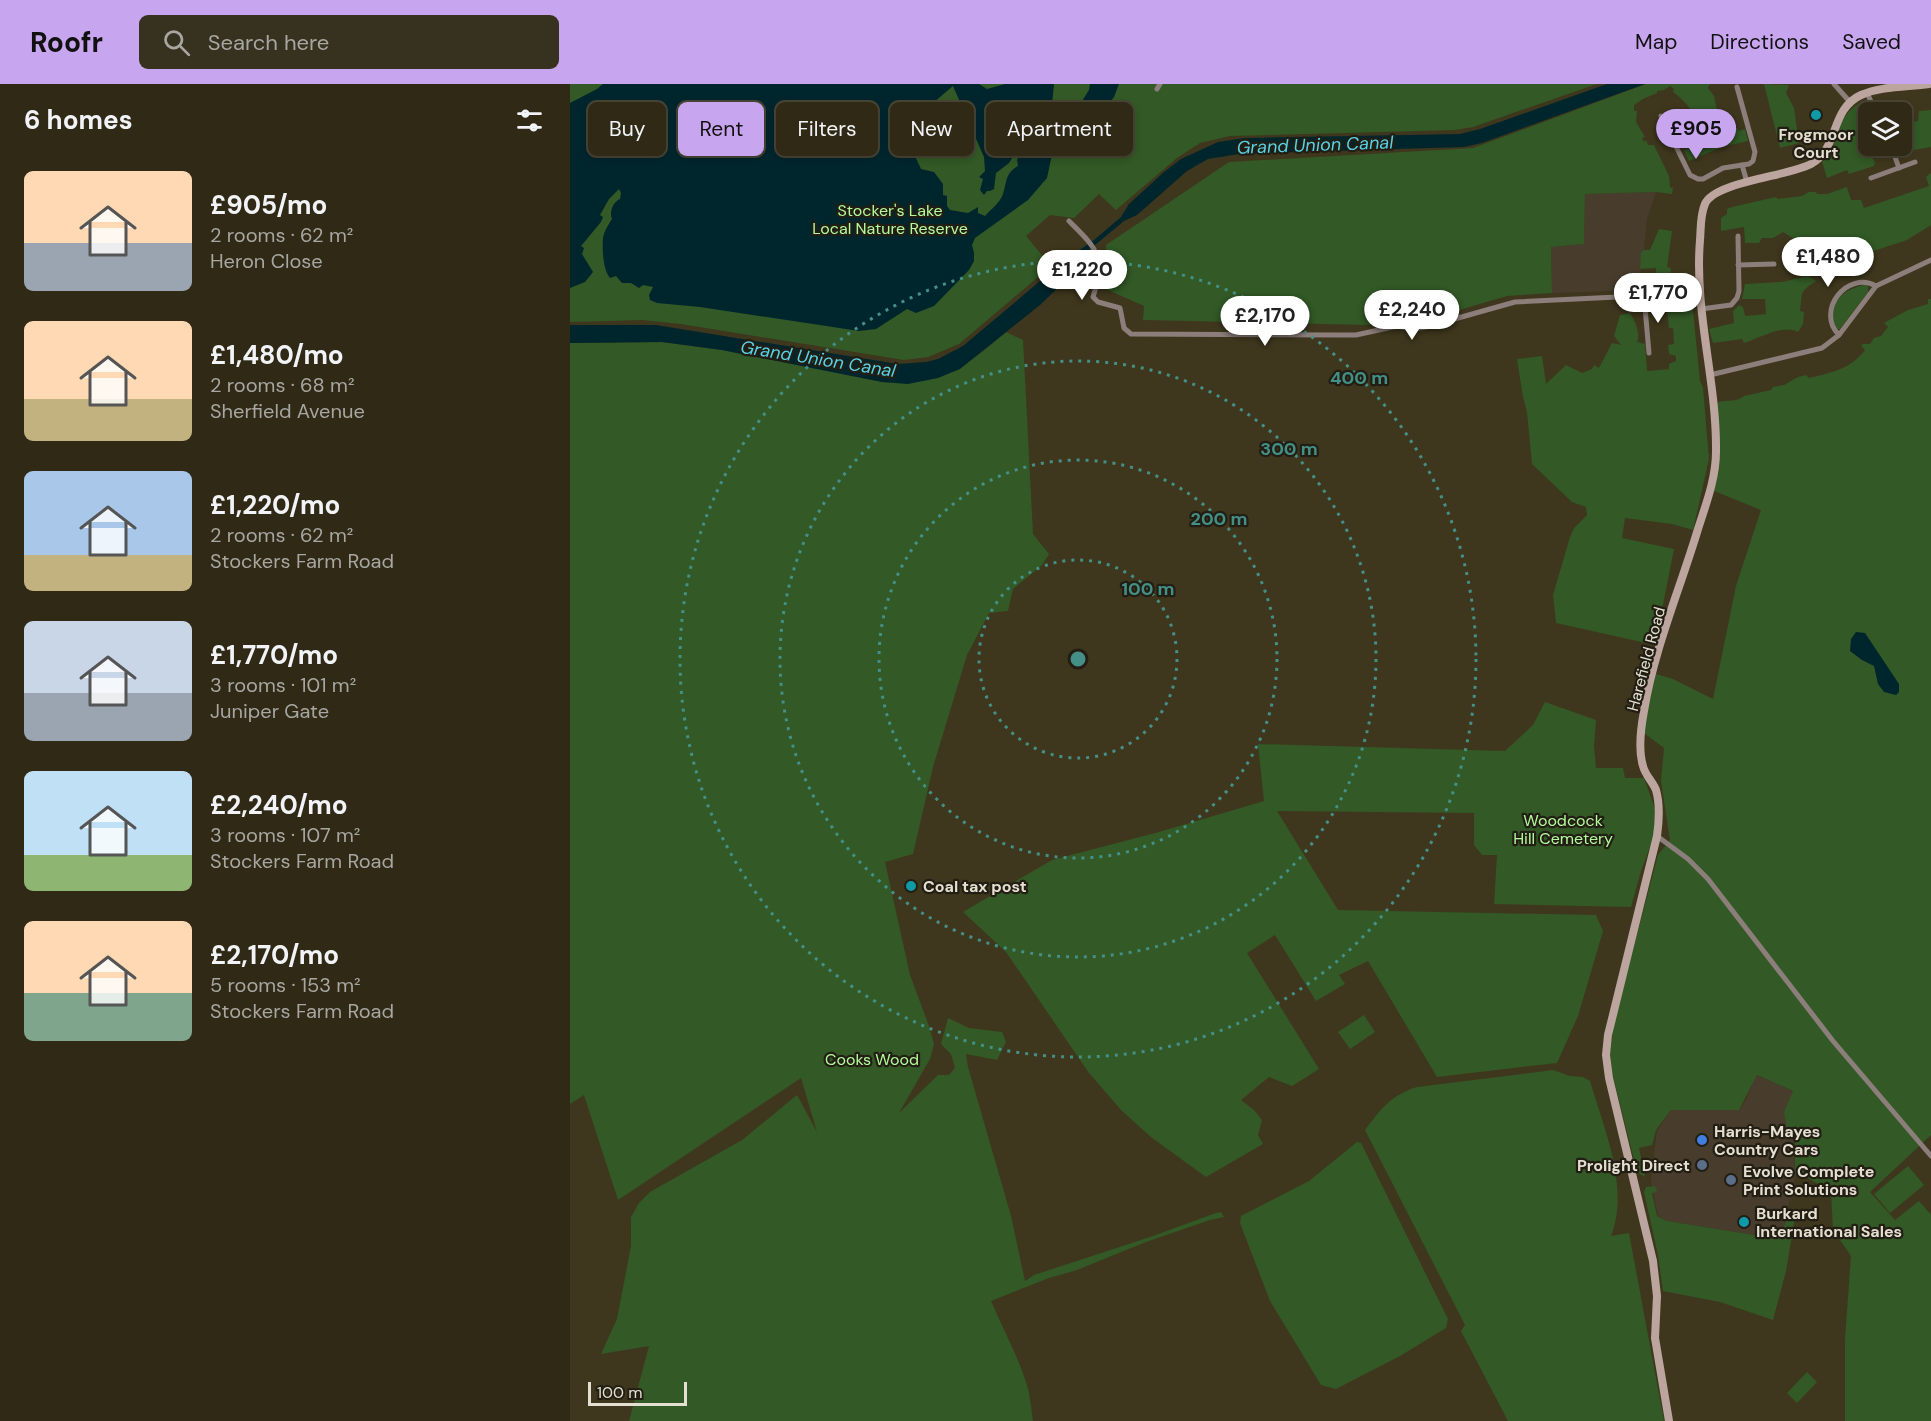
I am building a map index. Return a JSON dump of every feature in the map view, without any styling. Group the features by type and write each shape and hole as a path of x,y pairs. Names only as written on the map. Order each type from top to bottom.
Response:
{"street":[{"path":"1834,84 1850,102 1867,93 1929,84"},
{"path":"1661,116 1693,177 1703,179 1723,168 1753,161 1755,152 1737,87"},
{"path":"1867,93 1871,102"},
{"name":"Harefield Road","path":"1669,1421 1655,1338 1657,1296 1653,1262 1609,1078 1606,1055 1608,1035 1657,836 1659,819 1656,791 1643,766 1641,732 1647,694 1688,564 1713,476 1716,455 1716,434 1700,293 1699,247 1704,205 1710,196 1716,193 1797,169 1817,160 1826,151 1838,117 1850,102"},
{"path":"1895,156 1899,168"},
{"path":"1871,178 1915,162"},
{"path":"1742,165 1747,182"},
{"path":"1069,221 1087,240 1099,261 1099,279 1093,297 1098,302 1120,308 1124,328 1131,334 1356,335 1397,326 1413,329 1426,327 1515,302 1700,293"},
{"path":"1701,309 1725,307 1735,302 1739,291 1738,236"},
{"path":"1710,375 1814,351 1827,345 1839,335 1876,286 1931,260"},
{"path":"1738,265 1774,264"},
{"path":"1839,335 1831,323 1831,311 1835,297 1841,290 1854,284 1868,282 1876,286"},
{"path":"1644,296 1650,353"},
{"path":"1657,836 1688,859 1708,879 1833,1041 1931,1156"}],"shaded area":[{"path":"1656,192 1647,218 1644,250 1641,252 1640,290 1552,293 1551,247 1584,244 1585,194"},
{"path":"1756,1075 1793,1091 1795,1175 1784,1227 1773,1238 1667,1221 1658,1216 1651,1181 1657,1131 1671,1110 1739,1110 1746,1100"}],"green space":[{"name":"Stocker's Lake Local Nature Reserve","path":"570,84 1597,84 1473,127 1455,130 1230,136 1200,143 1177,158 1116,210 1099,194 1074,218 1050,215 1026,236 1051,266 959,344 928,357 904,360 681,324 642,320 570,322"},
{"path":"1646,84 1710,84 1708,88 1714,96 1718,115 1722,113 1726,129 1737,128 1739,131 1745,129 1748,141 1722,147 1689,161 1684,150 1696,145 1698,141 1690,124 1698,120 1697,117 1692,119 1691,110 1673,92 1674,89 1670,86 1657,91 1634,105 1634,111 1637,111 1636,122 1645,137 1642,138 1648,145 1654,145 1669,176 1670,188 1673,187 1672,194 1656,192 1585,194 1584,244 1551,247 1552,293 1507,296 1425,320 1370,325 1143,320 1144,306 1108,290 1106,245 1229,162 1473,148"},
{"path":"1764,84 1789,85 1786,93 1794,108 1799,143 1780,148"},
{"path":"1858,104 1858,156 1871,156 1875,162 1874,166 1849,174 1847,170 1827,178 1822,161 1831,158 1836,134 1853,107"},
{"path":"1931,110 1931,147 1914,150 1912,122 1918,121 1919,111"},
{"path":"1931,173 1931,225 1907,240 1849,259 1848,257 1829,259 1825,270 1803,259 1797,243 1783,232 1773,238 1762,238 1759,243 1745,243 1744,227 1721,231 1721,218 1727,214 1727,209 1732,207 1776,197 1778,199 1802,196 1809,192 1827,194 1847,187 1851,200 1861,200 1864,208 1929,186 1926,177"},
{"path":"1659,229 1672,231 1667,267 1671,268 1669,285 1681,287 1682,283 1692,282 1692,289 1657,289 1656,268 1640,269 1641,252 1650,250"},
{"path":"1808,276 1816,281 1802,293 1800,311 1804,312 1803,324 1798,332 1778,331 1744,343 1742,339 1713,343 1709,329 1734,323 1733,311 1739,305 1743,307 1745,316 1766,314 1765,299 1742,299 1745,284 1782,282"},
{"path":"1868,285 1868,292 1840,329 1837,329 1832,313 1837,300 1848,291"},
{"path":"1928,299 1931,299 1931,1135 1870,1192 1895,1220 1919,1201 1931,1215 1931,1421 1845,1421 1845,1339 1851,1256 1833,1230 1831,1192 1808,1178 1795,1175 1795,1133 1787,1128 1784,1112 1793,1091 1757,1075 1739,1110 1671,1110 1656,1130 1652,1145 1639,1148 1645,1177 1637,1172 1612,1072 1610,1054 1615,1018 1658,855 1670,840 1661,781 1664,748 1644,733 1656,674 1673,679 1713,699 1736,586 1761,510 1714,491 1720,459 1716,403 1771,390 1773,387 1784,385 1798,377 1806,375 1809,378 1847,366 1865,350 1861,346 1863,344 1870,344 1874,338 1881,336 1888,327 1884,323 1908,310 1928,304"},
{"path":"1692,301 1709,459 1693,530 1672,524 1625,518 1622,538 1674,549 1655,645 1556,623 1553,595 1570,537 1574,528 1587,515 1586,507 1572,502 1532,464 1527,412 1517,359 1542,356 1546,384 1566,365 1582,373 1592,369 1594,365 1599,368 1612,343 1621,345 1614,336 1620,315 1630,313 1638,331 1637,342 1645,344 1647,371 1669,369 1669,364 1676,361 1676,356 1669,354 1668,345 1674,344 1673,328 1669,328 1667,309 1662,309 1662,304"},
{"name":"Cooks Wood","path":"1006,332 1023,340 1033,534 1049,554 1042,565 1013,589 1008,611 989,613 967,655 933,767 913,854 885,862 910,975 934,1044 930,1059 899,1113 938,1075 949,1075 955,1068 951,1054 941,1044 948,1018 969,1028 1002,1032 1006,1042 997,1060 966,1054 1011,1216 1025,1281 1034,1275 1216,1213 1221,1212 1224,1217 1146,1242 991,1301 1025,1379 1033,1421 629,1421 649,1346 601,1354 617,1319 631,1246 631,1217 639,1203 650,1192 742,1140 797,1095 817,1132 801,1078 618,1200 584,1095 570,1104 570,343 662,342 722,350 882,382 902,383 935,378 950,372 978,355"},
{"name":"Woodcock Hill Cemetery","path":"1545,702 1596,720 1594,746 1596,768 1623,768 1625,778 1644,778 1655,809 1655,833 1631,907 1494,904 1497,855 1482,855 1474,845 1474,813 1277,811 1338,910 1596,915 1603,931 1578,1016 1557,1063 1437,1077 1368,961 1339,975 1345,984 1316,1001 1275,935 1247,953 1319,1069 1292,1086 1269,1077 1241,1100 1262,1120 1258,1135 1263,1144 1206,1177 1151,1137 1122,1111 1089,1073 1006,952 963,912 1052,860 1264,801 1258,744 1505,751 1533,725"},
{"path":"1364,1015 1375,1032 1350,1049 1338,1032"},
{"path":"1553,1070 1570,1076 1583,1077 1590,1081 1608,1138 1616,1178 1618,1198 1611,1236 1629,1233 1664,1421 1508,1421 1461,1331 1465,1325 1365,1130 1393,1099 1417,1087"},
{"path":"1357,1142 1361,1143 1448,1319 1446,1328 1400,1356 1336,1389 1321,1385 1270,1301 1240,1223 1241,1216 1309,1181"},
{"path":"1908,1166 1924,1185 1890,1213 1874,1194"},
{"path":"1655,1186 1657,1192 1652,1193 1657,1216 1667,1221 1773,1238 1784,1227 1789,1208 1795,1217 1786,1271 1773,1320 1720,1302 1663,1291 1658,1255 1644,1192 1646,1187"},
{"path":"1807,1372 1817,1382 1797,1403 1787,1393"}],"water":[{"path":"603,84 979,84 987,89 1005,84 1054,84 1052,102 986,102 986,156 1013,156 1009,163 996,173 994,189 987,191 984,195 980,190 983,179 979,177 985,171 984,157 974,134 974,102 960,102 953,86 934,102 890,102 890,156 915,156 921,169 934,172 943,184 943,195 947,196 947,206 950,210 968,213 978,207 978,213 985,216 1002,197 1009,175 1018,166 1017,160 1019,156 1052,156 1047,178 1028,200 975,238 972,245 974,261 969,270 934,306 916,313 907,309 876,329 859,331 700,307 657,303 650,300 649,295 653,287 643,285 639,288 631,283 622,283 616,276 610,278 604,265 603,238 612,219 612,208 620,199 619,189 609,199 600,215 603,217 601,222 581,246 584,248 582,254 593,272 585,282 570,288 570,103"},
{"path":"1090,84 1119,84 1110,102 1081,102"},
{"name":"Grand Union Canal","path":"1607,84 1645,84 1482,143 1464,147 1239,154 1208,159 1187,171 1137,215 1124,221 1089,250 1081,266 1040,305 960,369 938,378 908,384 882,382 722,350 662,342 570,343 570,325 656,325 898,364 926,362 938,359 963,346 1065,260 1121,217 1129,204 1164,172 1181,159 1218,142 1245,138 1460,134"},
{"path":"1856,632 1865,633 1899,684 1899,692 1896,695 1884,692 1878,684 1874,666 1850,651 1851,639"}],"place":[{"name":"Frogmoor Court","path":"1816,115"},
{"name":"Coal tax post","path":"911,886"},
{"name":"Harris-Mayes Country Cars","path":"1702,1140"},
{"name":"Prolight Direct","path":"1702,1165"},
{"name":"Evolve Complete Print Solutions","path":"1731,1180"},
{"name":"Burkard International Sales","path":"1744,1222"}]}
